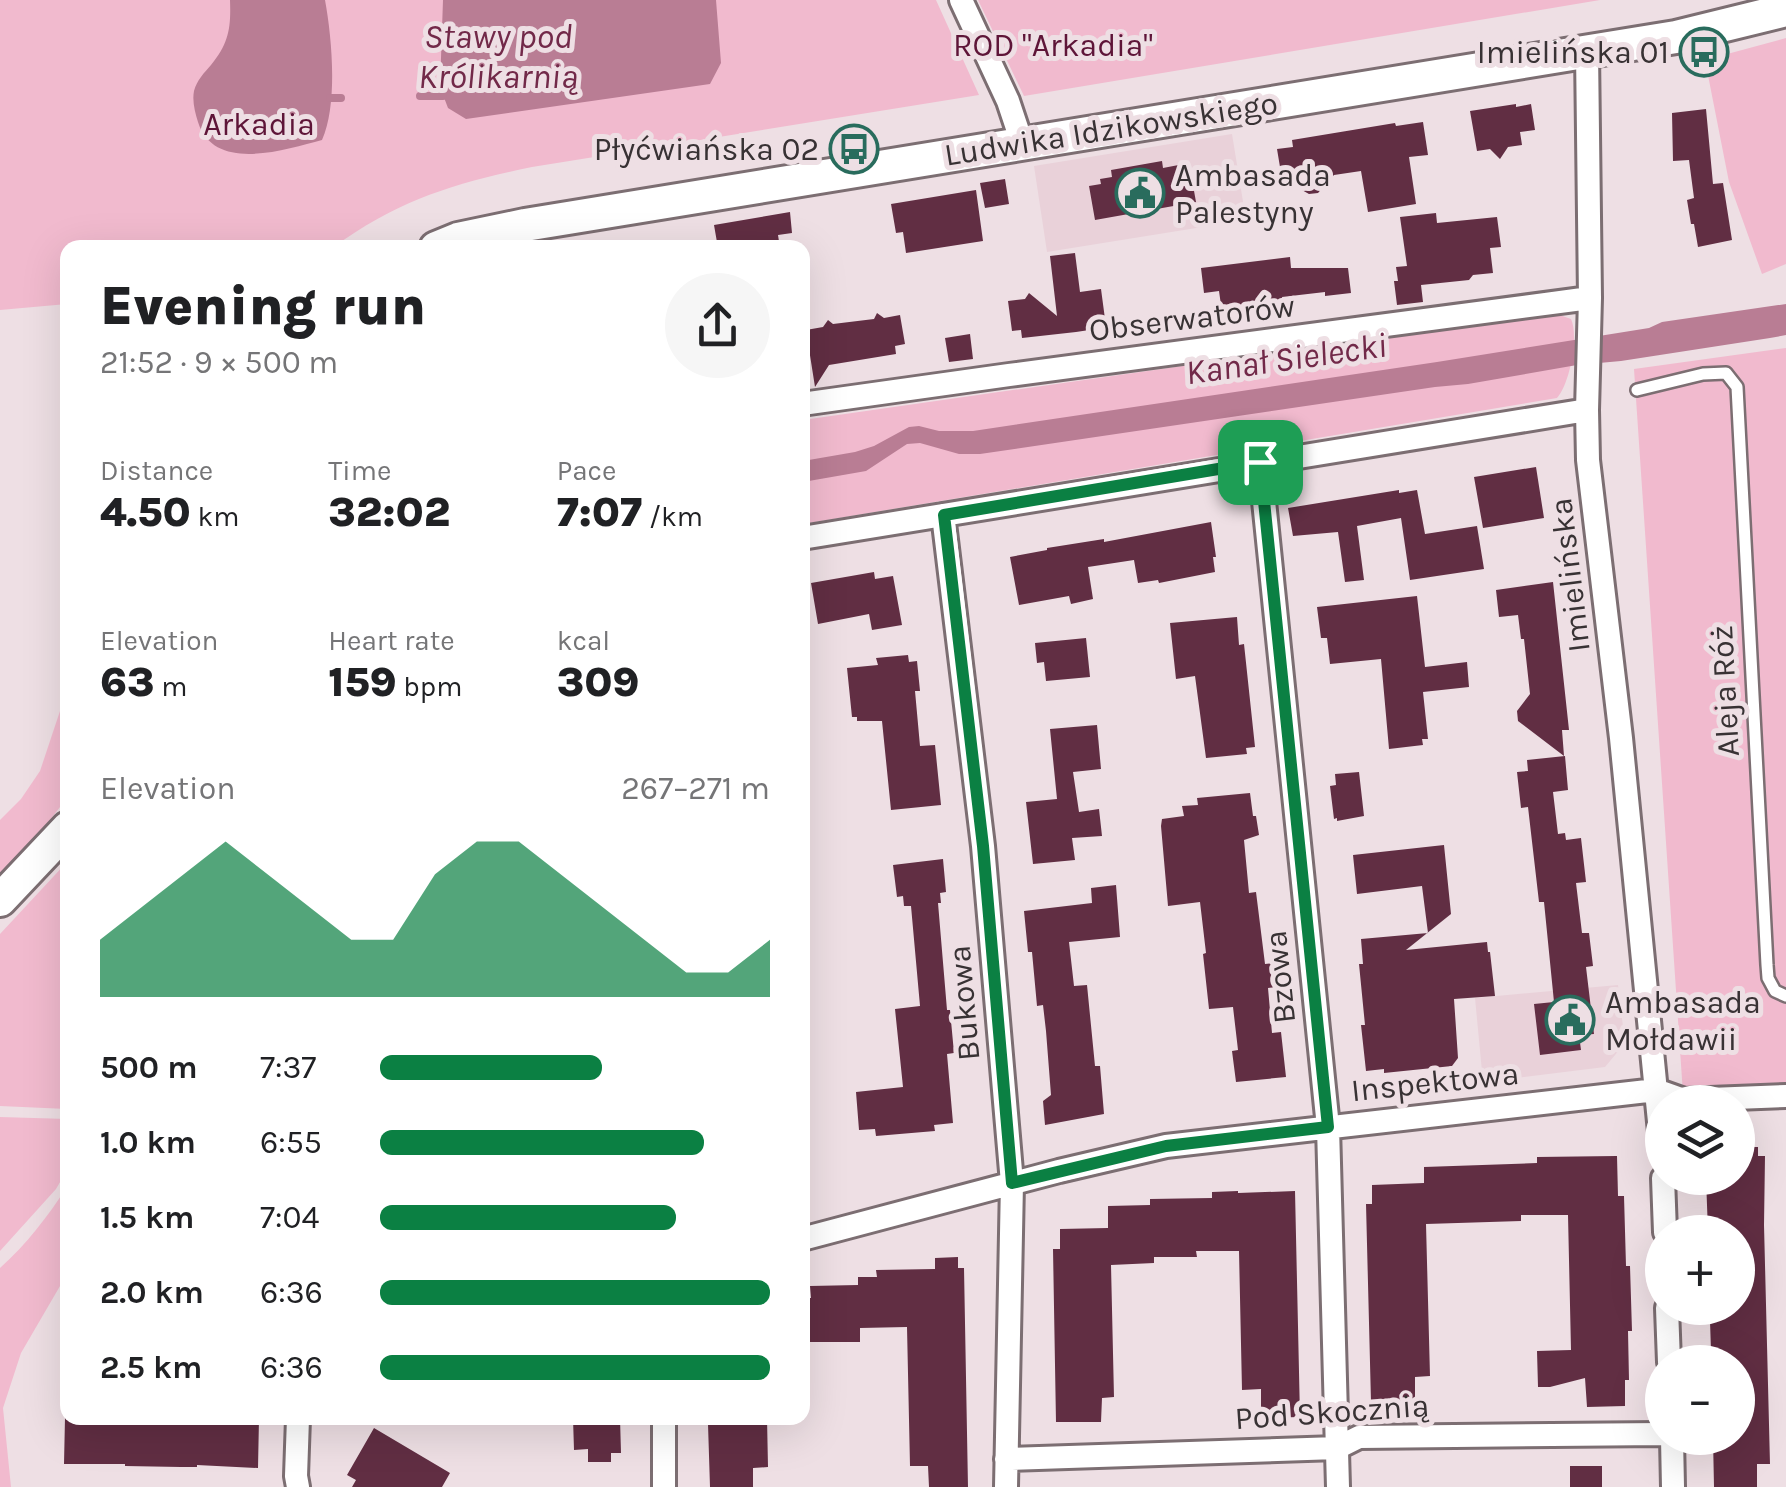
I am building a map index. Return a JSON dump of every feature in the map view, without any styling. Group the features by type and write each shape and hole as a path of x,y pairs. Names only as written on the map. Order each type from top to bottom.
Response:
{"street":[{"path":"960,0 1008,101 1022,143"},
{"name":"Ludwika Idzikowskiego","path":"456,240 494,230 1588,52 1708,31 1786,10"},
{"name":"Imielińska","path":"1588,52 1588,460 1656,1085"},
{"name":"Obserwatorów","path":"810,403 1590,298"},
{"path":"810,537 1586,410"},
{"name":"Bzowa","path":"1260,462 1328,1127 1338,1487"},
{"name":"Bukowa","path":"944,515 983,846 1012,1183 1006,1487"},
{"path":"0,900 60,836"},
{"name":"Inspektowa","path":"810,1237 1166,1146 1645,1091"},
{"name":"Inspektowa","path":"1755,1097 1786,1096"},
{"path":"298,1425 298,1487"},
{"path":"664,1425 664,1487"},
{"name":"Pod Skocznią","path":"1006,1459 1336,1448 1359,1438 1645,1434"},
{"path":"1673,1455 1674,1487"}],"lane":[{"name":"Aleja Róż","path":"1637,390 1726,372 1737,387 1767,965 1768,978 1780,994"}],"shaded area":[{"name":"Ambasada Palestyny","path":"1232,134 1246,220 1047,252 1034,166"},
{"path":"1618,985 1625,1043 1605,1067 1483,1082 1475,998"}],"green space":[{"name":"Arkadia","path":"0,0 936,0 979,95 504,173 404,205 344,240 60,240 60,305 0,310"},
{"name":"ROD \"Arkadia\"","path":"978,0 1600,0 1024,96"},
{"path":"1786,38 1786,264 1762,274 1729,182 1705,60"},
{"path":"1554,313 1571,319 1573,327 1569,371 1557,398 810,523 810,419"},
{"path":"1786,348 1786,1088 1682,1085 1634,369"},
{"path":"60,711 60,807 32,843 0,874 0,820 40,771"},
{"path":"60,870 60,1109 0,1106 0,934"},
{"path":"0,1117 60,1119 60,1182 0,1251"},
{"path":"60,1197 60,1286 21,1353 3,1408 11,1487 0,1487 0,1268 36,1230"}],"water":[{"name":"Stawy pod Królikarnią","path":"230,0 325,0 332,90 322,140 252,154 219,148 206,138 198,122 194,91 225,42"},
{"name":"Stawy pod Królikarnią","path":"443,0 716,0 721,63 710,84 466,119 448,108 440,87"},
{"path":"1786,304 1786,335 1770,338 980,454 907,444 866,471 810,481 810,460 874,446 909,427 973,431 1437,362 1649,328 1662,322"}],"building":[{"path":"1531,104 1535,130 1520,132 1522,145 1508,147 1500,159 1490,149 1477,151 1470,111"},
{"path":"1706,109 1713,184 1723,183 1732,240 1698,247 1687,200 1694,198 1689,160 1673,161 1672,113"},
{"path":"1423,122 1428,155 1409,157 1416,204 1368,212 1361,171 1334,175 1318,193 1309,194 1300,189 1297,171 1281,173 1277,149 1293,147 1292,140"},
{"path":"1162,161 1163,168 1189,163 1196,202 1095,220 1089,186 1112,177 1111,170"},
{"path":"1005,179 1009,204 985,208 980,183"},
{"path":"976,190 983,241 906,253 903,232 896,233 891,204"},
{"path":"790,212 792,233 778,235 779,240 717,240 714,225"},
{"path":"1436,213 1437,223 1497,217 1501,247 1490,248 1493,273 1421,285 1423,302 1397,305 1396,267 1407,266 1400,217"},
{"path":"1075,253 1080,292 1101,289 1105,319 1095,320 1096,329 1076,332 1022,338 1021,330 1012,331 1008,301 1025,299 1029,293 1057,316 1050,256"},
{"path":"1290,257 1291,268 1348,268 1351,293 1282,297 1283,304 1233,311 1232,304 1221,305 1219,291 1204,293 1201,268"},
{"path":"877,313 884,318 900,315 905,344 895,346 896,354 829,365 815,387 810,329 823,327 828,320 833,324 874,319"},
{"path":"970,334 973,359 949,362 945,338"},
{"path":"1536,467 1544,518 1483,528 1474,477"},
{"path":"1417,490 1425,534 1477,526 1484,569 1410,580 1401,518 1357,526 1364,580 1345,582 1338,532 1293,536 1288,508"},
{"path":"1211,522 1215,572 1138,583 1134,560 1088,567 1093,599 1071,604 1069,596 1019,605 1010,557"},
{"path":"874,572 875,579 893,576 902,625 872,630 869,614 818,624 811,583"},
{"path":"1553,582 1569,730 1562,730 1564,756 1518,721 1517,711 1530,694 1524,639 1518,615 1499,617 1496,590"},
{"path":"1417,596 1425,667 1467,662 1469,687 1423,692 1428,739 1422,739 1423,745 1389,749 1381,659 1330,664 1317,607"},
{"path":"1237,617 1239,645 1244,644 1255,747 1246,748 1247,754 1206,758 1195,676 1176,679 1170,623"},
{"path":"1086,638 1090,677 1046,681 1044,662 1037,663 1035,643"},
{"path":"908,655 909,662 917,661 920,691 915,691 920,746 935,745 941,805 891,810 882,721 857,721 857,717 852,717 847,668 878,665 876,658"},
{"path":"1097,725 1101,769 1073,772 1079,812 1099,809 1102,836 1072,838 1075,860 1033,864 1026,802 1057,799 1050,729"},
{"path":"1565,756 1568,790 1553,792 1558,834 1565,833 1566,840 1581,838 1586,882 1576,883 1582,933 1589,933 1593,966 1586,967 1594,1034 1579,1035 1581,1050 1540,1055 1534,1004 1554,1002 1544,902 1539,902 1528,807 1521,808 1517,772 1528,771 1527,760"},
{"path":"1359,772 1364,816 1337,821 1330,786 1336,785 1335,774"},
{"path":"1250,793 1259,835 1244,840 1249,893 1256,892 1265,964 1275,963 1278,987 1268,988 1272,1033 1281,1032 1286,1077 1236,1082 1232,1051 1238,1050 1233,1007 1209,1009 1200,902 1168,906 1161,826 1162,819 1184,816 1182,806 1198,805 1197,798"},
{"path":"1444,845 1451,914 1428,932 1422,886 1357,894 1353,855"},
{"path":"943,859 946,892 940,893 938,903 954,1053 947,1054 953,1123 934,1125 935,1131 876,1136 875,1129 859,1130 856,1092 903,1087 895,1009 920,1006 911,906 904,906 903,896 897,897 893,865"},
{"path":"1116,885 1120,937 1069,942 1074,986 1087,985 1104,1114 1045,1125 1043,1101 1051,1095 1046,1031 1043,1005 1037,1006 1024,911 1092,903 1091,888"},
{"path":"1427,933 1406,950 1487,942 1495,996 1454,999 1458,1058 1452,1066 1384,1073 1384,1069 1366,1071 1361,1025 1365,1025 1359,964 1363,964 1361,939"},
{"path":"1758,1147 1758,1156 1765,1156 1770,1464 1757,1464 1757,1487 1714,1487 1713,1455 1755,1455 1755,1345 1711,1345 1710,1325 1755,1325 1755,1215 1707,1215 1707,1195 1755,1195"},
{"path":"1617,1156 1618,1196 1624,1196 1626,1266 1630,1266 1632,1331 1628,1331 1625,1406 1587,1407 1585,1378 1538,1387 1537,1351 1571,1350 1568,1215 1521,1215 1521,1221 1426,1224 1430,1376 1415,1377 1415,1401 1371,1402 1366,1204 1372,1204 1372,1185 1424,1183 1424,1167 1537,1163 1537,1157"},
{"path":"1295,1191 1300,1417 1261,1418 1261,1389 1242,1390 1239,1251 1196,1251 1197,1257 1154,1257 1154,1263 1111,1265 1114,1397 1102,1398 1101,1422 1056,1422 1053,1249 1060,1249 1060,1229 1108,1228 1108,1206 1150,1205 1150,1199 1212,1198 1212,1192"},
{"path":"958,1257 958,1268 964,1268 968,1487 929,1487 928,1466 910,1466 907,1327 860,1328 860,1342 810,1342 810,1286 858,1285 858,1277 877,1277 876,1270 935,1269 935,1258"},
{"path":"65,1425 259,1425 258,1468 64,1464"},
{"path":"573,1425 620,1425 621,1453 611,1453 611,1462 588,1462 588,1449 574,1450"},
{"path":"708,1425 767,1425 768,1467 753,1468 753,1487 710,1487"},
{"path":"374,1428 450,1473 442,1487 352,1487 356,1480 347,1475"},
{"path":"1570,1466 1602,1466 1602,1487 1570,1487"}],"waterway":[{"path":"420,96 443,96"},
{"path":"330,98 341,98"}],"place":[{"name":"Imielińska 01","path":"1704,52"},
{"name":"Płyćwiańska 02","path":"854,149"},
{"name":"Ambasada Palestyny","path":"1140,193"},
{"name":"Ambasada Mołdawii","path":"1570,1020"}],"route":[{"path":"1260,462 1328,1127 1166,1146 1012,1183 983,846 944,515 1260,462"}],"water label":[{"name":"Kanał Sielecki","path":"1286,359"}]}
